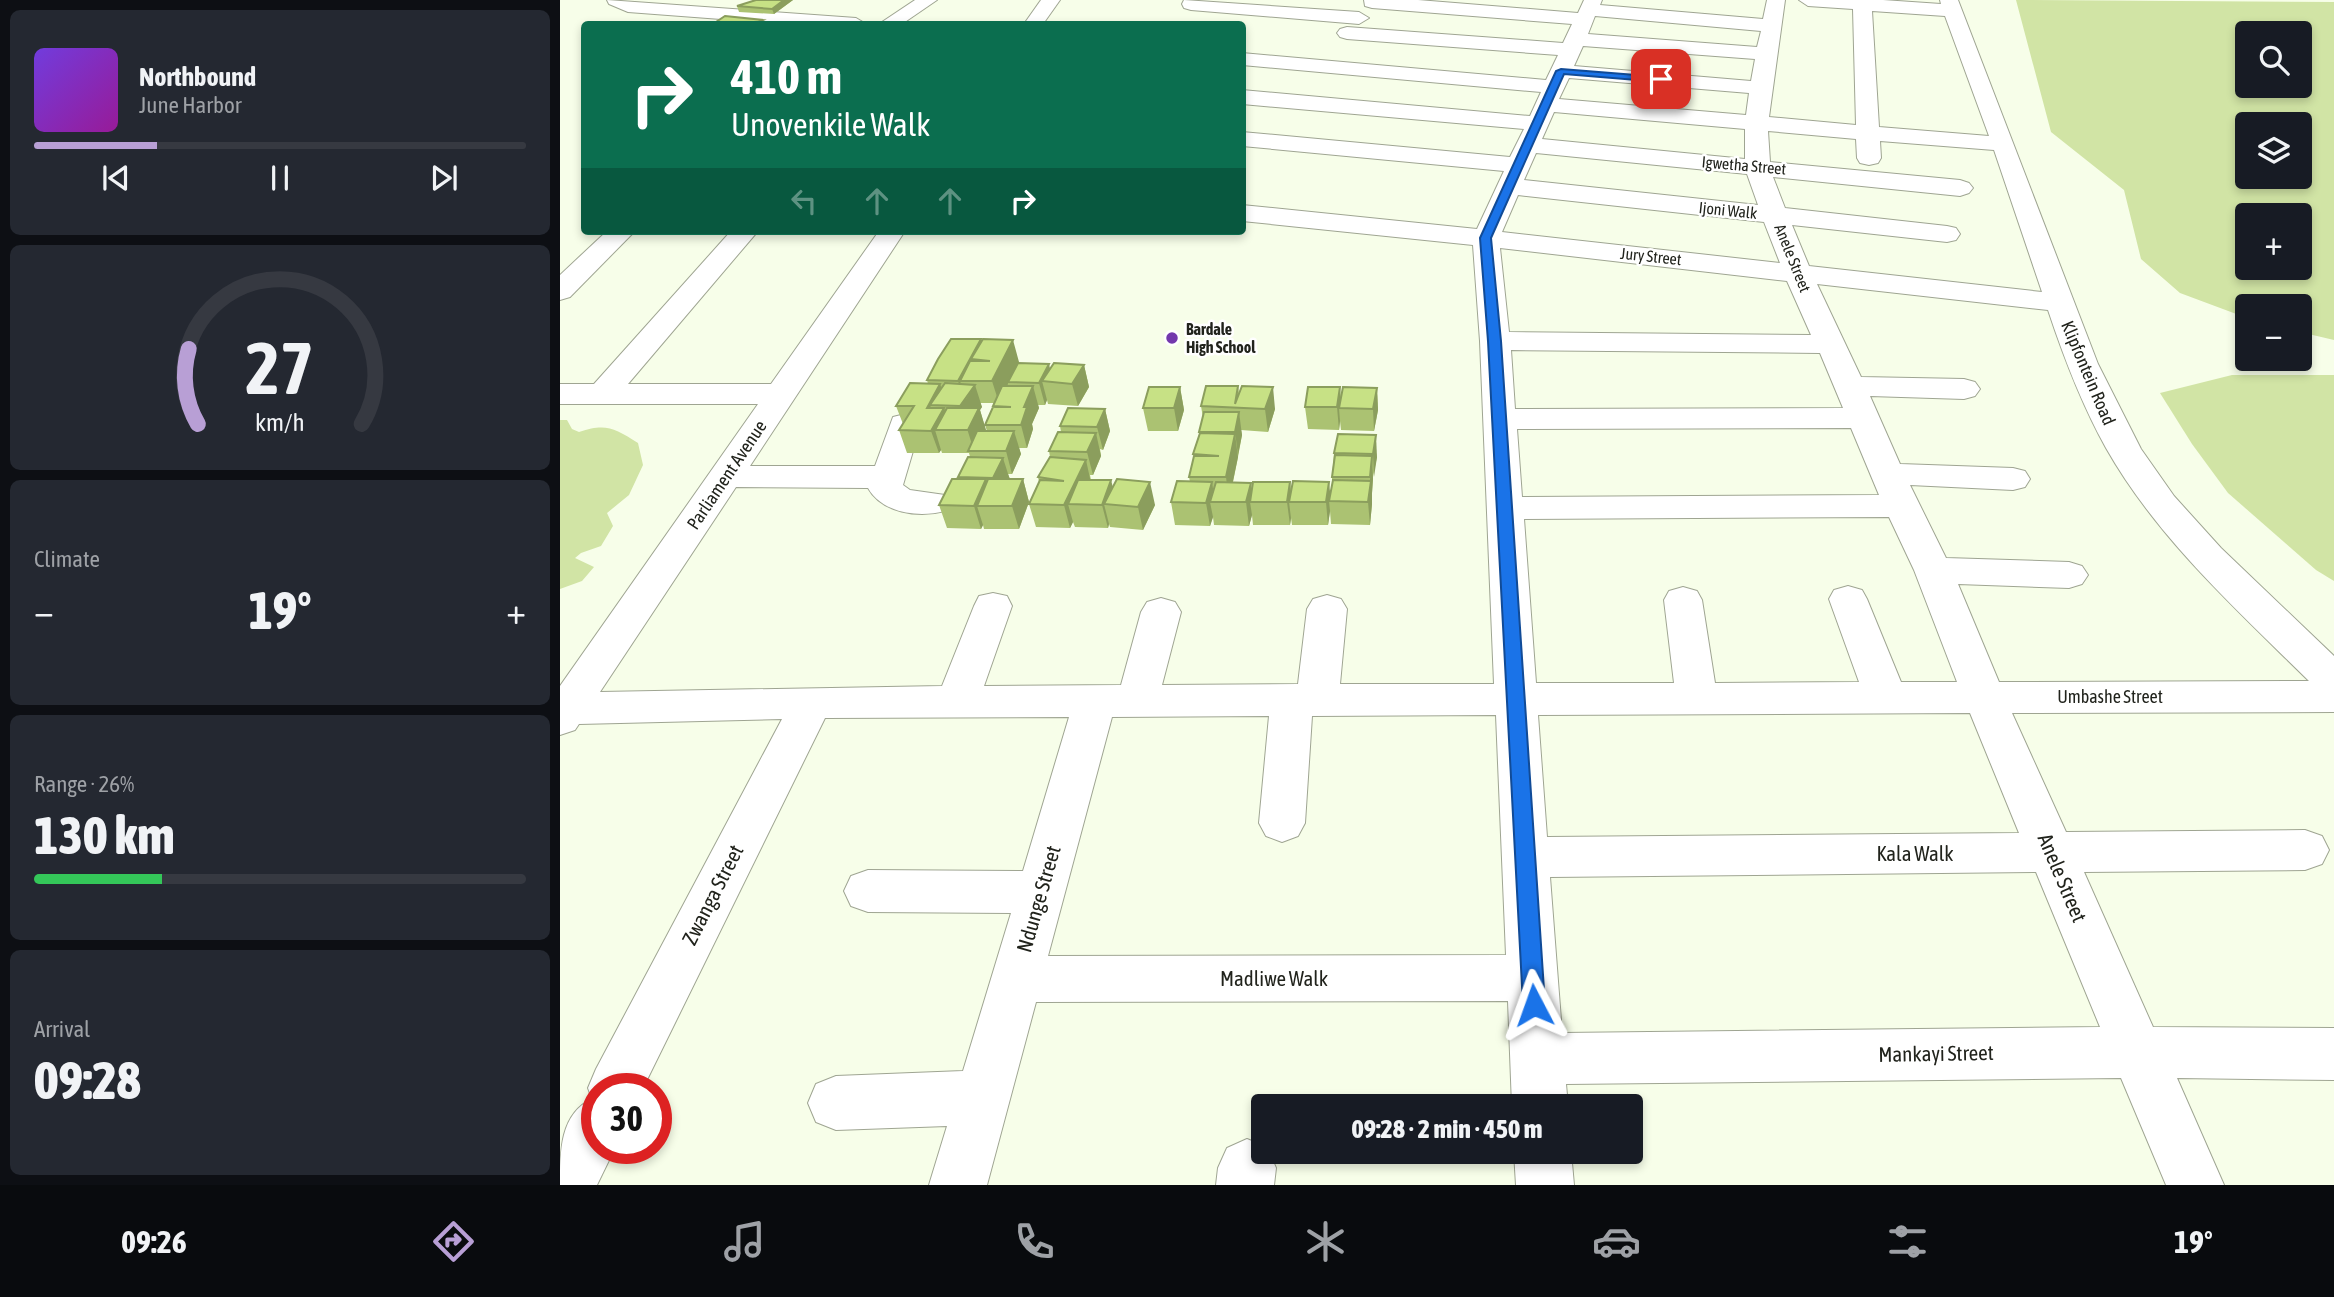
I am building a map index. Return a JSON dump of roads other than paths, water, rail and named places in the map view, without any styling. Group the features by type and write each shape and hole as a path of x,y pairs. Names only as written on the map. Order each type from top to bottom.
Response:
{"street":[{"path":"616,0 628,6 810,21"},
{"path":"688,10 709,0"},
{"path":"779,19 812,0"},
{"path":"894,21 928,0"},
{"path":"1035,21 1051,0"},
{"name":"Anele Street","path":"1776,0 1761,88 1757,166 1761,182 1829,344 1933,570 1984,698 2195,1185"},
{"path":"1808,0 1951,5"},
{"path":"1174,18 1193,2 1363,13 1555,84 1759,124 2002,144"},
{"path":"1863,2 1871,178"},
{"name":"Klipfontein Road","path":"1951,5 2059,303 2110,428 2142,478 2183,527 2246,596 2334,680"},
{"path":"1363,13 1555,84"},
{"path":"1252,140 1293,102 1363,13"},
{"path":"1252,140 1309,155 1410,166 1555,84 1772,26"},
{"path":"1246,50 1321,66 1555,84 1761,88"},
{"path":"1246,97 1293,102 1555,84 1768,54"},
{"path":"1539,1082 1486,238 1555,84"},
{"name":"Igwetha Street","path":"1555,84 1757,166 1960,188"},
{"name":"Ijoni Walk","path":"1555,84 1776,215 1947,234"},
{"name":"Jury Street","path":"1246,213 2059,303"},
{"path":"560,291 618,235"},
{"path":"604,394 742,235"},
{"name":"Parliament Avenue","path":"562,712 889,235"},
{"path":"1494,341 1829,344"},
{"path":"1499,419 1857,402 1964,389"},
{"path":"560,394 782,394"},
{"path":"905,424 885,488 901,500 932,503"},
{"path":"726,475 887,477"},
{"path":"1503,508 1895,490 2013,479"},
{"path":"1933,570 2069,575"},
{"path":"1848,599 1886,698"},
{"path":"1683,600 1697,699"},
{"path":"957,702 993,606"},
{"path":"1282,823 1305,700 1327,609"},
{"path":"1116,701 1161,612"},
{"name":"Umbashe Street","path":"562,712 812,702 2334,696"},
{"name":"Ndunge Street","path":"958,1185 1041,892 1116,701"},
{"name":"Zwanga Street","path":"623,1073 812,702"},
{"name":"Kala Walk","path":"1524,857 2305,850"},
{"path":"868,891 1041,892"},
{"name":"Madliwe Walk","path":"1016,979 1532,978"},
{"name":"Mankayi Street","path":"1539,1082 2137,1052 2334,1054"},
{"path":"836,1102 983,1097"},
{"path":"566,1185 581,1156"},
{"path":"1544,1164 1545,1185"}],"place":[{"name":"Bardale High School","path":"1172,338"}]}
